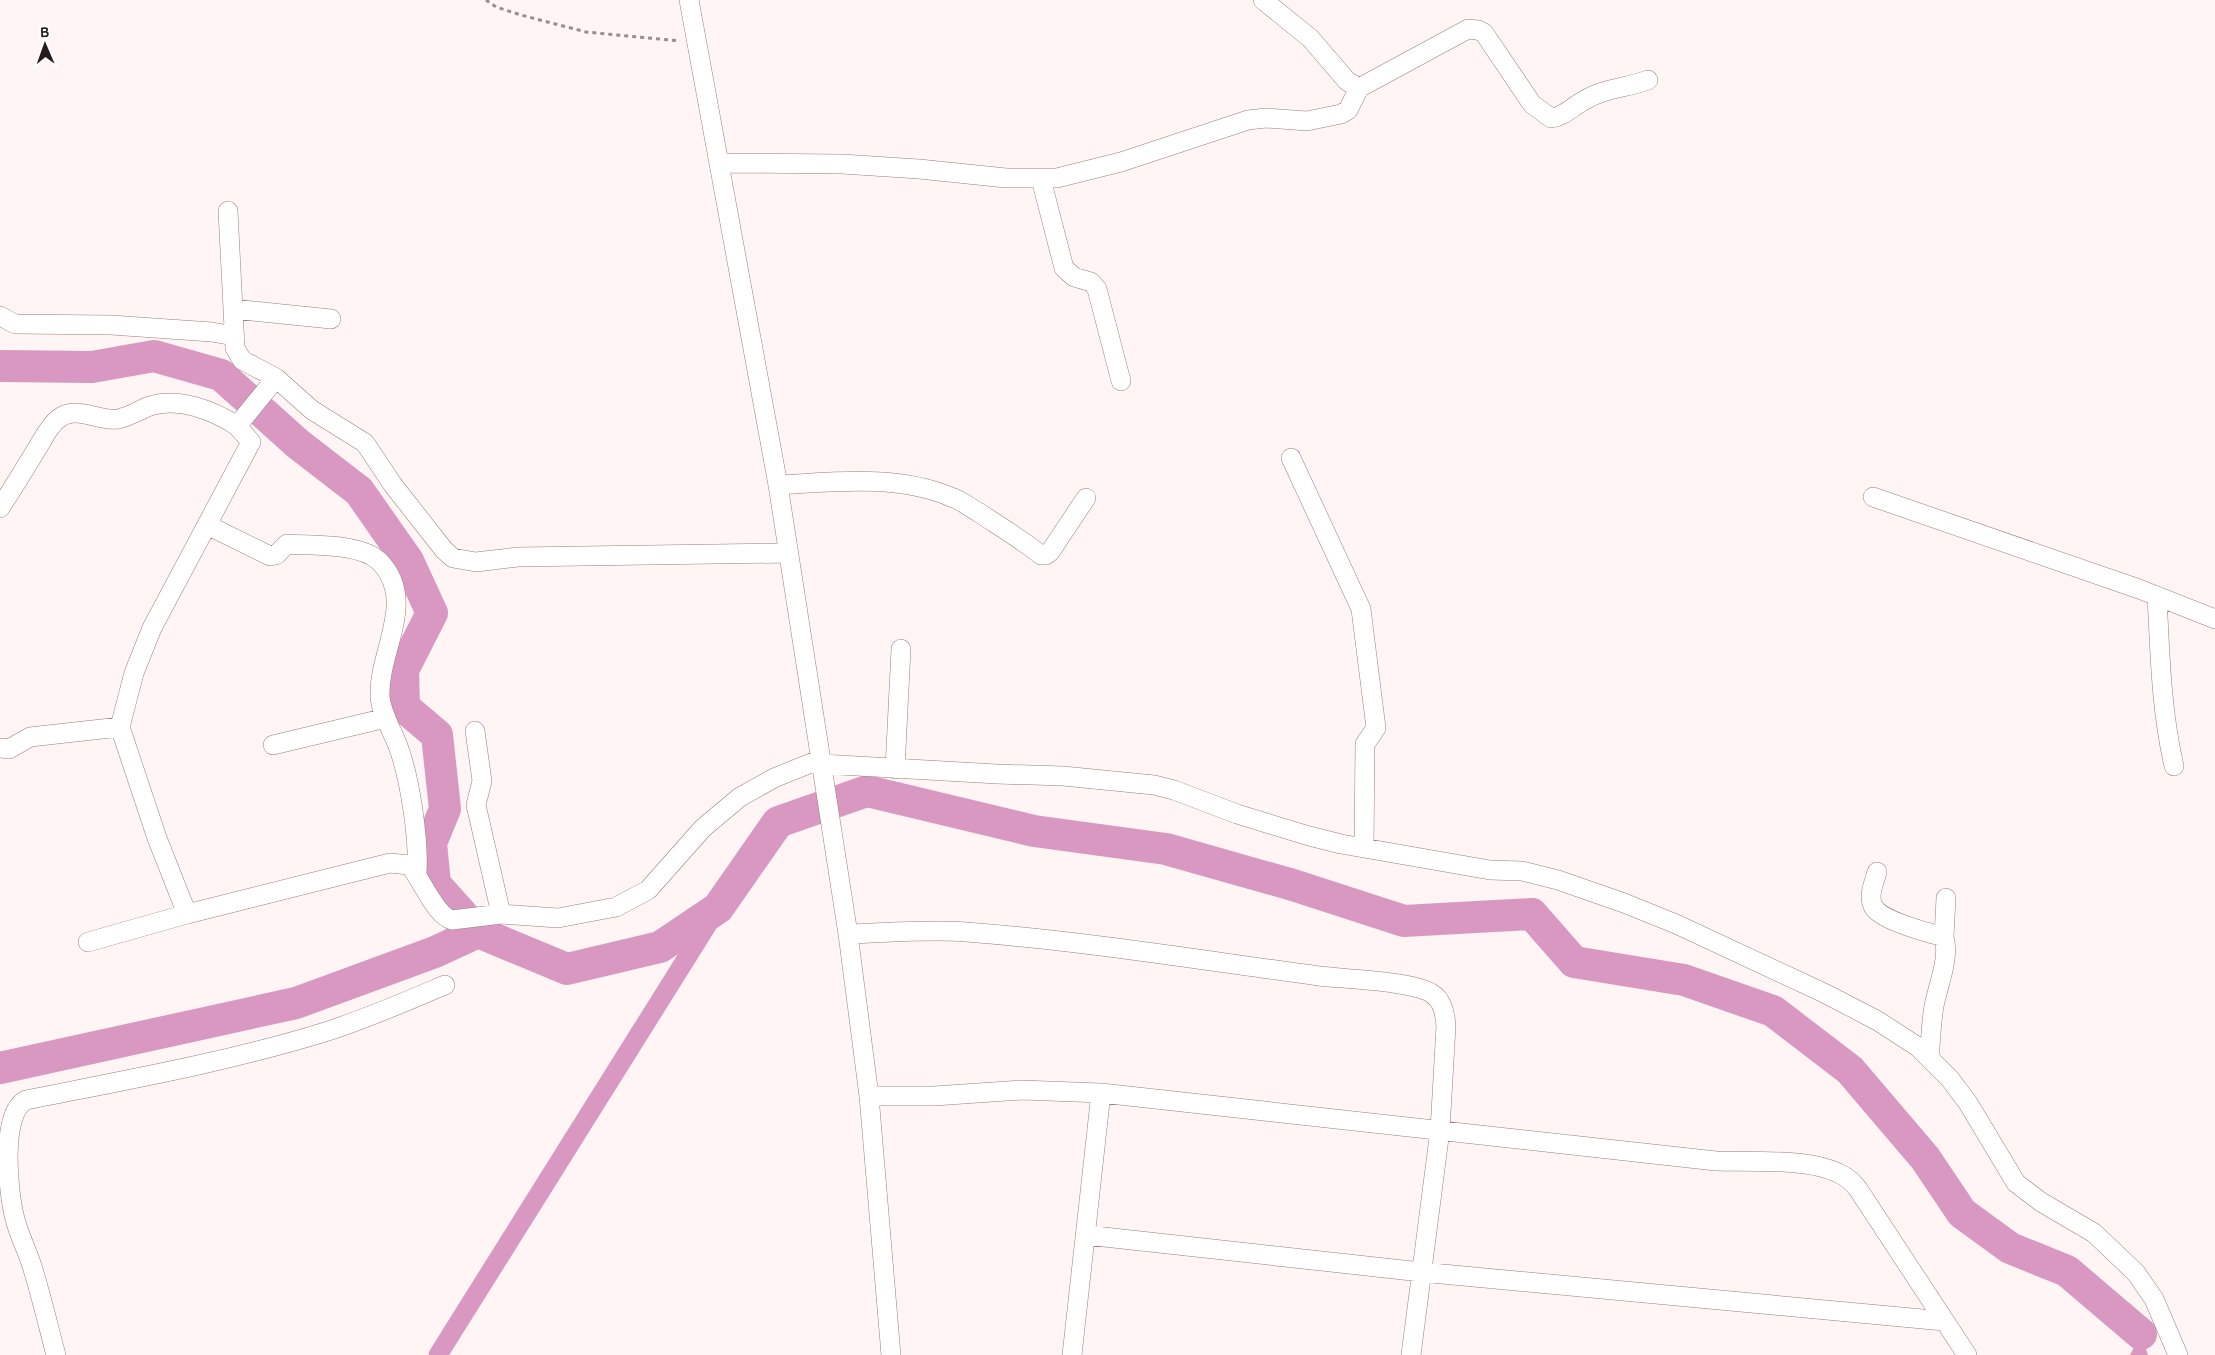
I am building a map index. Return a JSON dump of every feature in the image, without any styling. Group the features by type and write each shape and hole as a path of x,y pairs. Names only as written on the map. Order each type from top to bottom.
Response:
{"street":[{"path":"689,0 778,485 848,934 869,1096 891,1355"},
{"path":"1263,0 1310,38 1347,81 1359,88"},
{"path":"720,163 842,164 919,169 1006,178 1041,179 1071,176 1121,162 1248,120 1266,118 1307,121 1341,114 1348,110 1359,88 1464,30 1473,28 1484,34 1532,104 1551,118 1564,114 1584,100 1601,92 1648,80"},
{"path":"1041,179 1064,268 1074,278 1090,282 1097,289 1121,381"},
{"path":"228,211 235,348 242,360 312,410 365,443 393,485 444,550 459,560 476,562 518,557 788,553"},
{"path":"233,310 331,319"},
{"path":"0,316 15,324 111,325 212,332 234,336"},
{"path":"242,419 272,381"},
{"path":"0,508 51,427 63,416 85,414 106,419 118,419 150,406 182,404 227,419 242,419"},
{"path":"187,914 157,838 120,727 134,673 152,628 251,442 242,419"},
{"path":"1291,458 1361,609 1376,728 1365,744 1364,847"},
{"path":"778,485 837,481 902,484 921,488 952,497 1010,532 1041,555 1046,555 1050,552 1086,498"},
{"path":"1873,498 2156,596 2215,619"},
{"path":"207,525 270,556 276,555 287,544 348,548 368,554 379,561 392,582 397,608 380,682 380,699 405,766 417,841 417,873"},
{"path":"2156,596 2163,704 2166,732 2174,766"},
{"path":"895,769 901,649"},
{"path":"272,745 386,718"},
{"path":"0,748 9,750 30,737 120,727"},
{"path":"475,731 482,781 476,805 490,915"},
{"path":"88,942 187,914 390,863 409,865 417,873 445,919 461,920 490,915 558,918 599,912 633,900 648,890 703,828 740,797 774,778 822,765 1062,776 1154,785 1174,790 1275,826 1333,842 1490,870 1522,871 1582,888 1624,903 1760,962 1878,1021 1918,1047 1950,1079 1968,1103 2016,1183 2040,1202 2094,1233 2136,1273 2154,1300 2178,1355"},
{"path":"1877,872 1871,894 1873,908 1877,912 1886,917 1944,937"},
{"path":"1929,1057 1934,1008 1946,948 1944,937 1946,898"},
{"path":"848,934 964,932 1018,936 1159,952 1420,988 1432,993 1439,1001 1444,1012 1440,1130 1412,1355"},
{"path":"56,1355 31,1265 20,1236 11,1203 8,1168 8,1132 11,1116 19,1103 26,1100 130,1080 324,1032 376,1014 445,985"},
{"path":"869,1096 934,1096 1022,1090 1101,1093 1716,1161 1788,1163 1835,1172 1850,1180 1858,1189 1967,1355"},
{"path":"1072,1355 1101,1093"},
{"path":"1086,1235 1421,1272 1944,1321"}],"path":[{"path":"486,0 496,7 586,32 625,34 675,41 696,41"}],"shaded area":[{"path":"2141,1334 2148,1355 2130,1355"}],"waterway":[{"path":"0,366 92,367 154,356 221,375 298,444 359,491 408,561 432,613 403,670 404,707 437,735 445,809 431,843 435,884 478,932 567,969 660,947 718,908 778,822 867,791 1034,831 1166,849 1293,885 1404,921 1532,914 1574,962 1684,980 1773,1011 1850,1070 1925,1158 1962,1213 2010,1248 2067,1271 2141,1334"},
{"path":"438,1355 718,908"},
{"path":"0,1068 296,1003 435,952 478,932"}]}
